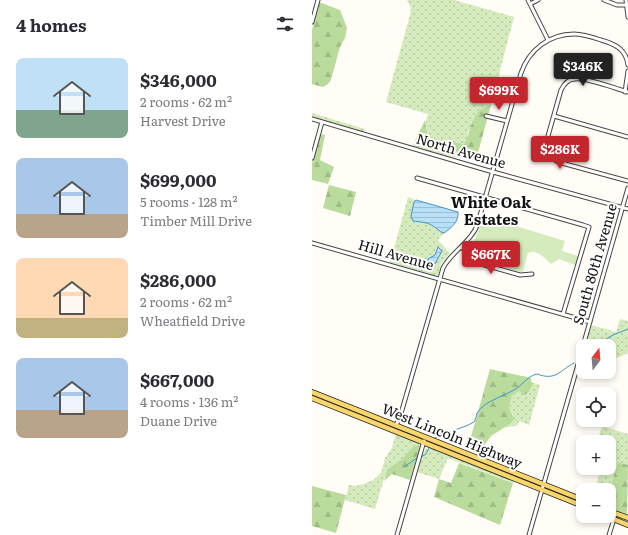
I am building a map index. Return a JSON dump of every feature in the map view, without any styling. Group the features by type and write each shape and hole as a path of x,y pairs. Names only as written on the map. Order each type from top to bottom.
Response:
{"main road":[{"name":"West Lincoln Highway","path":"312,392 394,428"},
{"name":"West Lincoln Highway","path":"312,398 394,428 542,487 576,503"},
{"name":"West Lincoln Highway","path":"542,487 576,498"},
{"path":"616,514 628,518"},
{"path":"616,520 628,525"}],"street":[{"path":"312,22 318,0"},
{"path":"528,0 548,40"},
{"path":"530,4 538,0"},
{"path":"604,0 617,6 627,5"},
{"path":"626,0 628,17"},
{"path":"394,428 400,417 440,279 451,256 474,233 524,66 536,49 548,40 564,35 574,34 584,35 614,44 624,53 628,65"},
{"path":"628,71 627,92 583,79 573,79 567,82 562,88 546,143 546,148 549,155 558,162 628,182"},
{"path":"486,116 507,122"},
{"path":"554,116 628,138"},
{"name":"North Avenue","path":"312,119 493,172 628,209"},
{"path":"312,158 322,122"},
{"path":"417,178 583,224 589,227 563,314"},
{"name":"South 80th Avenue","path":"585,339 628,188"},
{"name":"Hill Avenue","path":"312,243 590,322"},
{"path":"461,247 481,264 520,275 532,274"},
{"name":"South 80th Avenue","path":"529,535 576,370"},
{"path":"397,535 424,440"},
{"path":"610,533 613,523"}],"green space":[{"path":"407,0 454,0 514,17 491,105 484,107 468,132 467,139 464,144 437,139 428,135 426,129 426,119 428,114 386,102 410,15 411,8"},
{"path":"319,2 340,10 347,28 331,80 323,87 312,84 312,30"},
{"path":"491,105 476,160 414,143 425,120 428,135 437,139 464,144 473,121 479,111 484,107"},
{"path":"312,113 365,129 364,132 312,118"},
{"path":"320,134 325,135 320,160 334,167 328,184 312,180 312,163"},
{"path":"414,143 476,160 445,156 412,147"},
{"path":"329,185 356,192 350,216 323,208"},
{"path":"408,197 416,200 414,202 414,221 424,222 444,233 438,240 450,253 441,264 438,275 435,276 390,263"},
{"path":"484,216 565,241 562,251 578,256 575,265 559,259 551,264 535,252 528,253 523,272 484,261 471,253 466,247 475,239"},
{"path":"620,319 628,321 628,353 617,358 616,339 587,339 591,325 616,332"},
{"path":"490,369 531,378 531,382 534,383 529,392 524,395 520,391 512,395 509,407 514,419 510,424 491,436 483,447 470,440"},
{"path":"534,383 540,385 529,425 519,421 518,425 504,428 510,424 513,415 509,407 512,395 520,391 529,393"},
{"path":"602,427 628,434 628,465 618,462 616,469 616,435 599,435"},
{"path":"396,433 419,444 412,448 402,459 387,469 375,509 345,500 349,485 356,486 364,484 373,480 381,473 385,458 392,448"},
{"path":"419,444 420,447 410,480 392,474 384,481 387,469 402,459 412,448"},
{"path":"432,448 514,481 513,483 448,458 439,479 417,472 423,453 426,449"},
{"path":"618,462 628,465 627,515 616,510 616,483 612,483 614,475 616,475"},
{"path":"459,463 513,483 500,525 434,497 439,479 451,483"},
{"path":"599,475 614,475 612,483 597,483"},
{"path":"312,486 346,495 336,533 312,526"}],"water":[{"path":"416,200 458,212 456,222 444,233 423,222 413,221 411,216 414,202"},
{"path":"438,247 442,251 435,264 428,263 428,259 435,255"}],"waterway":[{"path":"606,339 628,329"},
{"path":"449,432 474,422 477,413 485,405 517,388 531,376 537,374 543,376 553,376 574,363"},
{"path":"435,438 445,433"},
{"path":"421,457 426,454 429,448"},
{"path":"404,467 417,458"}],"district":[{"name":"White Oak Estates","path":"491,212"}]}
